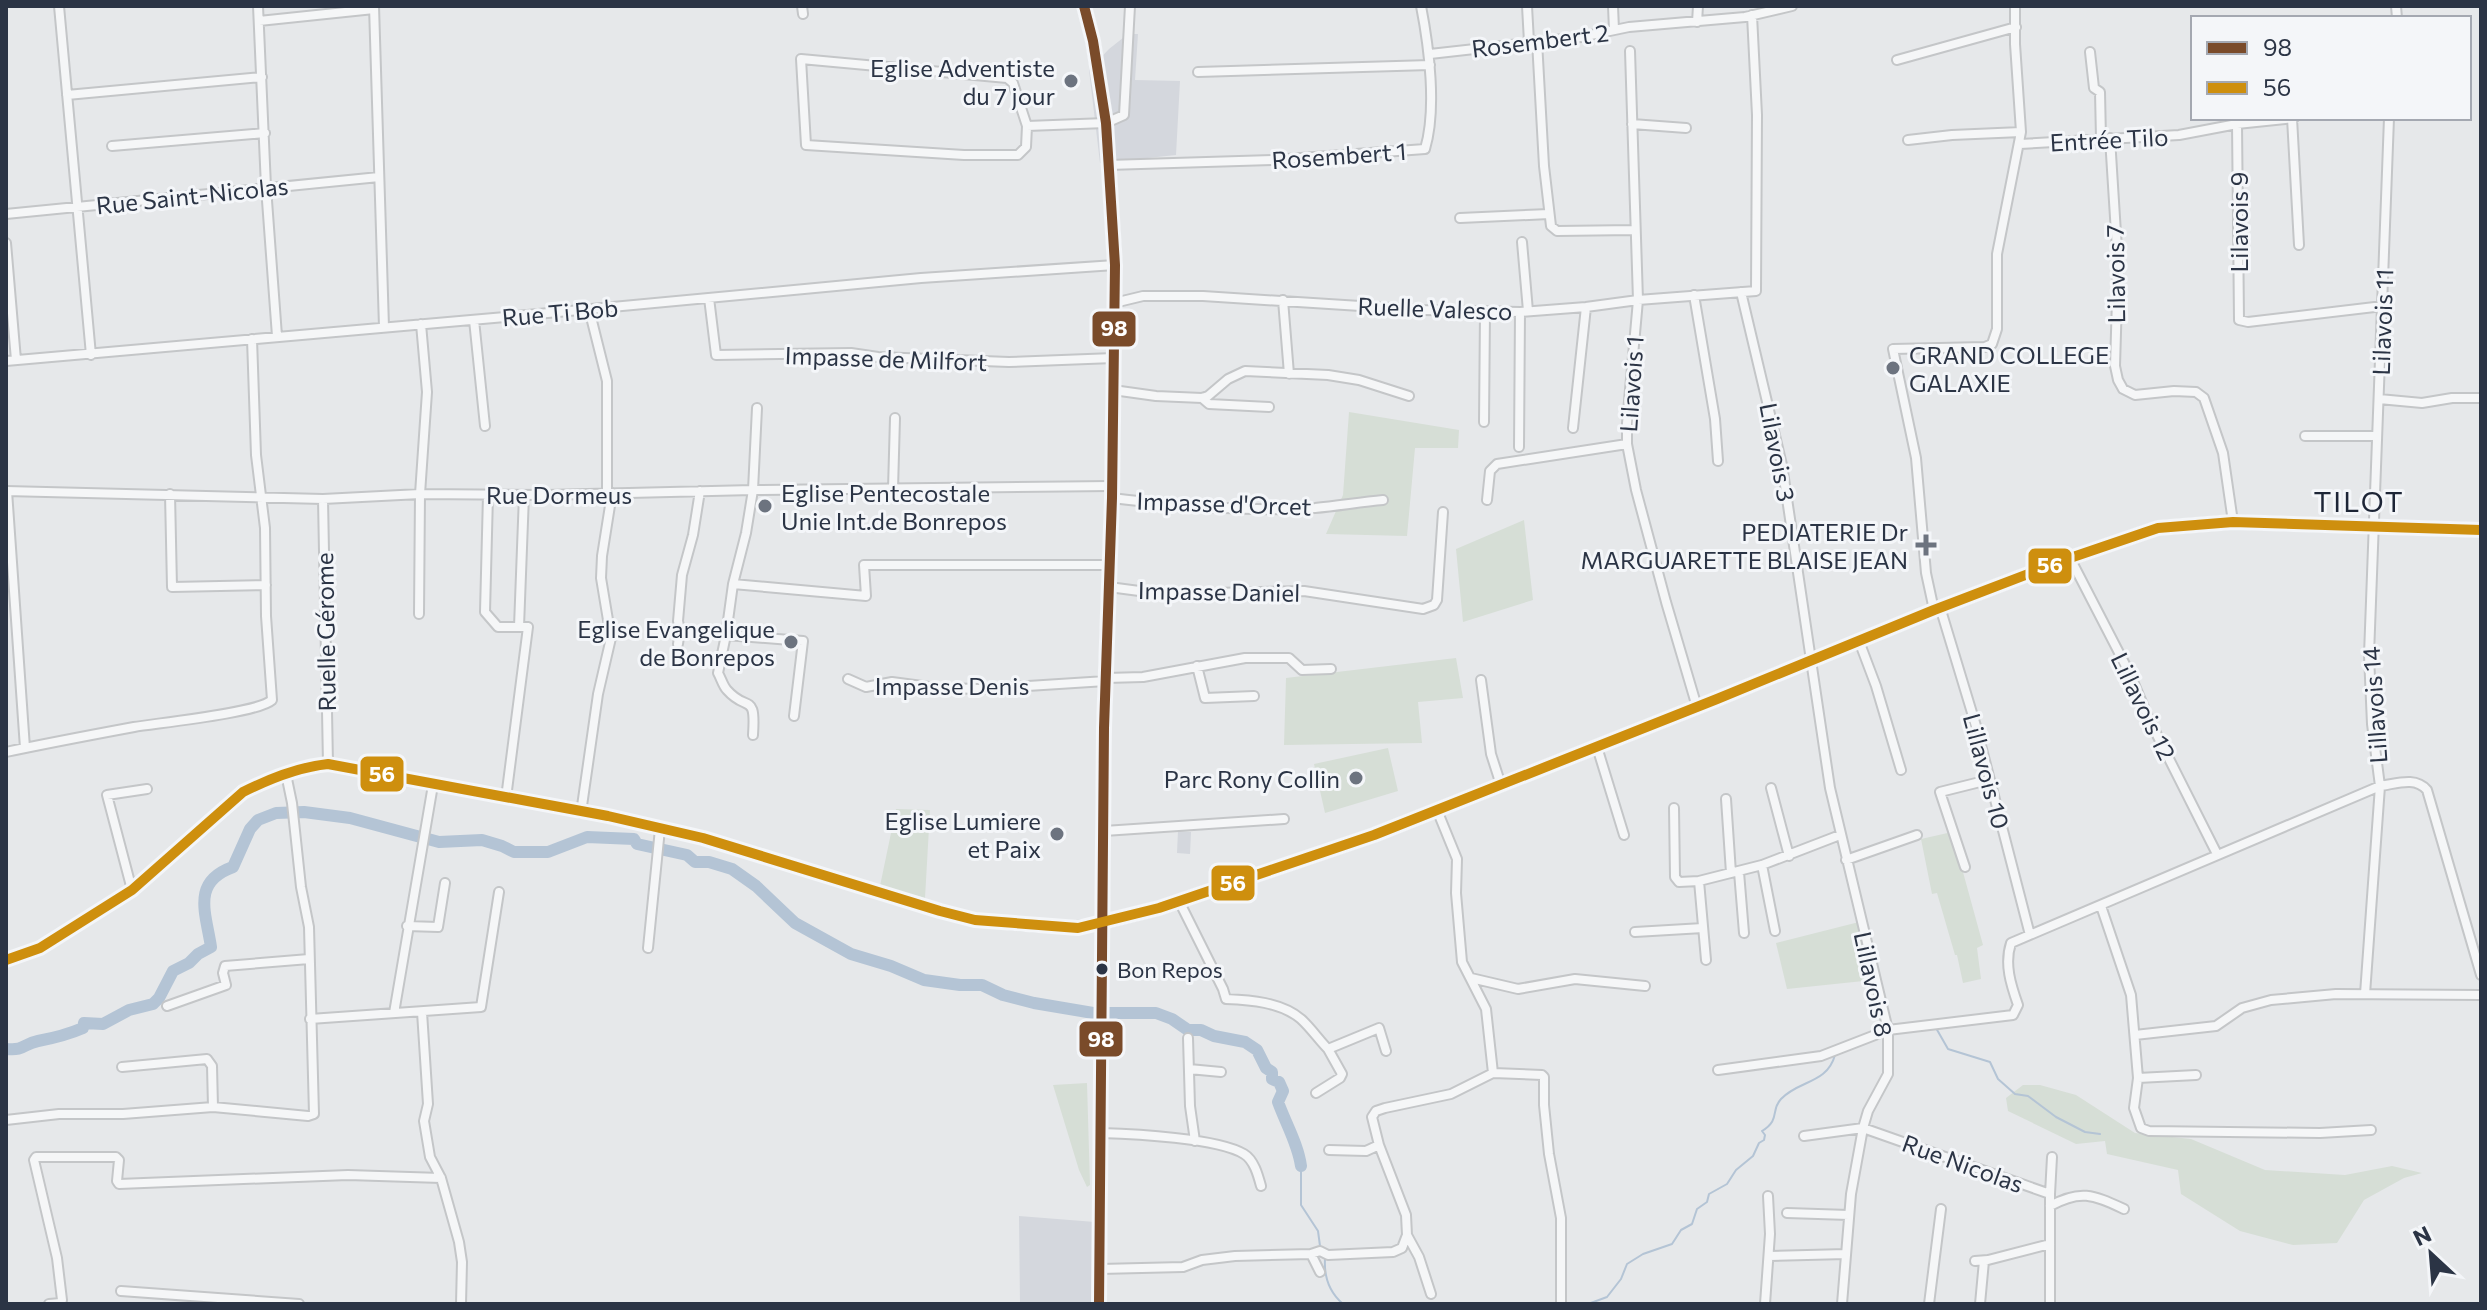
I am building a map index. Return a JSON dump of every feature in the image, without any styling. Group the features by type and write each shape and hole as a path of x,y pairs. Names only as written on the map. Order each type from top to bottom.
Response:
{"main road":[{"path":"1084,6 1106,123 1115,265 1106,680 1099,1304"},
{"path":"1103,922 1307,859 1597,747 1937,609 2158,528 2233,522 2481,530"}],"street":[{"path":"59,6 91,355"},
{"path":"258,6 266,187 277,336"},
{"path":"1027,126 1106,123 1124,115 1130,6"},
{"name":"Rosembert 1","path":"1108,165 1273,160 1425,149 1429,134 1430,54 1421,6"},
{"path":"1527,6 1551,226 1557,231 1634,230"},
{"path":"1613,6 1614,30"},
{"path":"1697,22 1698,6"},
{"path":"1745,6 1748,16"},
{"name":"Rosembert 2","path":"1430,54 1748,16 1792,6"},
{"path":"2015,6 2020,144"},
{"path":"259,21 374,7 384,327"},
{"name":"Ruelle Valesco","path":"1114,303 1143,296 1203,296 1423,310 1524,312 1756,291 1757,115 1748,16"},
{"path":"1897,60 2016,27"},
{"name":"Lilavois 1","path":"1630,51 1638,300 1627,444 1636,490 1697,707"},
{"path":"2090,52 2094,88 2100,92 2105,138"},
{"path":"801,59 1007,78 1016,88 1027,126 1026,147 1018,155 964,155 806,145 801,59"},
{"path":"1198,72 1430,65"},
{"path":"67,95 262,77"},
{"name":"Entrée Tilo","path":"2020,144 2179,135 2274,120"},
{"path":"2293,120 2299,245"},
{"name":"Lilavois 11","path":"2373,525 2389,120"},
{"path":"1632,124 1686,128"},
{"name":"Lilavois 9","path":"2237,124 2239,320 2248,322 2383,306"},
{"path":"1908,140 2021,132"},
{"path":"112,146 265,133"},
{"name":"Lilavois 7","path":"2105,138 2118,265 2115,366 2118,380 2123,389 2135,395 2174,391 2196,392 2204,398 2223,453 2233,522"},
{"name":"Lillavois 10","path":"2020,144 1997,254 1997,329 1992,344 1985,347 1893,349 1916,458 1926,573 1976,726 2030,935"},
{"name":"Rue Saint-Nicolas","path":"6,214 379,177"},
{"path":"1460,218 1549,214"},
{"path":"1519,447 1524,312 1522,242"},
{"path":"6,243 16,360"},
{"name":"Rue Ti Bob","path":"6,361 921,278 1115,265"},
{"name":"Lilavois 3","path":"1741,292 1782,465 1811,661"},
{"path":"1694,295 1715,419 1718,461"},
{"name":"Impasse de Milfort","path":"709,298 716,355 851,353 878,357 1009,362 1114,358"},
{"path":"1283,300 1289,374"},
{"path":"1573,428 1586,307"},
{"path":"581,813 598,694 611,638 601,578 609,494 607,381 589,309"},
{"path":"1484,422 1485,312"},
{"path":"474,320 485,426"},
{"path":"419,614 420,494 427,392 421,324"},
{"path":"6,752 269,703 273,696 266,616 263,497 256,455 252,339"},
{"path":"1113,390 1202,398 1245,371 1328,375 1359,380 1409,396"},
{"path":"1202,398 1209,404 1269,407"},
{"path":"2379,399 2422,403 2452,398 2481,398"},
{"path":"753,735 754,715 750,704 727,690 718,673 753,490 757,408"},
{"path":"893,489 895,418"},
{"path":"2305,436 2377,436"},
{"path":"1487,500 1489,475 1497,464 1627,444"},
{"name":"Rue Dormeus","path":"7,491 323,499 420,494 753,490 1112,492"},
{"path":"7,491 25,748"},
{"path":"678,644 682,575 700,491"},
{"name":"Impasse d'Orcet","path":"1112,492 1179,506 1318,507 1383,500"},
{"path":"170,494 172,587 266,585"},
{"path":"488,495 485,612 498,627 528,627 506,798"},
{"path":"519,627 524,495"},
{"name":"Ruelle Gérome","path":"323,499 328,764"},
{"name":"Impasse Daniel","path":"1109,587 1162,594 1304,591 1423,609 1434,605 1437,600 1443,512"},
{"name":"Lillavois 14","path":"2373,525 2369,682 2380,786 2414,781 2427,790 2481,975"},
{"name":"Lillavois 12","path":"2070,558 2217,854"},
{"path":"733,584 866,596 864,565 1109,565"},
{"path":"726,635 803,641 794,716"},
{"path":"1859,641 1901,770"},
{"name":"Impasse Denis","path":"848,679 866,687 892,682 937,688 982,689 1143,677 1245,658 1289,658 1302,670 1331,669"},
{"name":"Lillavois 8","path":"1811,661 1830,788 1888,1030 1888,1074 1868,1111 1863,1128 1849,1215 1842,1304"},
{"path":"1197,666 1205,698 1254,696"},
{"path":"1481,680 1491,754 1501,785"},
{"path":"1597,747 1624,835"},
{"path":"6,960 40,948 132,890 243,792 286,774 328,764 608,816 660,834 703,838 975,920 1078,928 1103,922"},
{"path":"6,1120 59,1114 123,1114 213,1107 312,1116 315,1111 309,927 286,774"},
{"path":"1965,867 1940,792 1988,780"},
{"path":"394,1013 433,785"},
{"path":"1718,1070 1821,1056 1888,1030 2013,1015 2018,1005 2009,980 2009,946 2380,786 2365,994"},
{"path":"1771,788 1789,856"},
{"path":"132,890 107,795 147,789"},
{"path":"1726,799 1744,933"},
{"path":"1674,808 1675,877 1679,882 1699,881 1762,865 1840,835"},
{"path":"1437,810 1457,859 1456,893 1462,962 1486,1009 1493,1073"},
{"path":"1104,831 1284,819"},
{"path":"648,948 660,834"},
{"path":"1846,860 1917,835"},
{"path":"1762,865 1775,931"},
{"path":"1699,881 1706,960"},
{"path":"407,926 438,927 445,883"},
{"path":"310,1019 481,1007 499,892"},
{"path":"1179,901 1226,999 1252,1000 1283,1009 1301,1019 1328,1049 1342,1074 1316,1093"},
{"path":"2101,906 2131,995 2138,1078 2134,1108 2141,1128 2149,1131 2320,1133 2371,1130"},
{"path":"1635,932 1703,928"},
{"path":"167,1006 226,985 225,966 309,959"},
{"path":"1471,978 1518,989 1575,979 1645,986"},
{"path":"2135,1035 2216,1026 2242,1008 2271,1000 2336,994 2481,995"},
{"path":"422,1012 428,1104 424,1121 432,1164 441,1178 459,1242 461,1304"},
{"path":"1328,1049 1379,1028 1386,1051"},
{"path":"1188,1038 1190,1106 1195,1141"},
{"path":"122,1067 207,1059 212,1066 213,1107"},
{"path":"1189,1069 1221,1072"},
{"path":"1402,1248 1407,1235 1406,1215 1379,1145 1372,1117 1376,1111 1451,1094 1493,1073 1542,1075 1549,1154 1561,1218 1561,1304"},
{"path":"2138,1078 2196,1075"},
{"path":"1804,1136 1863,1128"},
{"name":"Rue Nicolas","path":"1863,1128 2050,1194 2050,1304"},
{"path":"1101,1133 1195,1141 1245,1154 1257,1170 1261,1186"},
{"path":"1329,1150 1366,1151 1379,1145"},
{"path":"49,1304 61,1303 62,1300 57,1258 34,1160 36,1157 116,1157 119,1160 119,1184 348,1175 441,1178"},
{"path":"2050,1194 2052,1157"},
{"path":"2050,1206 2069,1196 2089,1195 2124,1209"},
{"path":"1765,1304 1769,1256 1768,1196"},
{"path":"1929,1304 1941,1209"},
{"path":"1787,1213 1849,1215"},
{"path":"1407,1235 1431,1294"},
{"path":"1980,1304 1980,1261 2050,1244"},
{"path":"1100,1269 1183,1267 1202,1260 1235,1256 1311,1254 1317,1251 1328,1255 1393,1252 1402,1248 1415,1250"},
{"path":"1311,1254 1320,1272"},
{"path":"1769,1256 1846,1254"},
{"path":"121,1291 299,1304"}],"shaded area":[{"path":"1128,34 1138,34 1135,80 1180,81 1176,155 1100,163 1089,70"},
{"path":"1349,412 1459,430 1458,448 1415,448 1407,536 1326,534 1343,495"},
{"path":"1524,520 1533,600 1463,622 1456,549"},
{"path":"1456,658 1463,698 1418,702 1422,743 1284,745 1286,678"},
{"name":"Parc Rony Collin","path":"1388,748 1398,791 1325,813 1314,764"},
{"path":"896,809 930,810 925,898 880,886"},
{"path":"1178,831 1191,832 1190,854 1177,853"},
{"path":"1952,832 1983,945 1977,948 1981,979 1963,983 1937,893 1932,894 1921,839"},
{"path":"1859,922 1873,980 1787,989 1776,943"},
{"path":"1087,1083 1090,1185 1087,1187 1053,1085"},
{"path":"2023,1085 2040,1085 2076,1095 2135,1133 2191,1139 2265,1170 2345,1175 2392,1166 2422,1173 2404,1178 2364,1200 2337,1243 2293,1245 2240,1231 2181,1194 2178,1170 2107,1154 2105,1141 2076,1144 2008,1111 2006,1098"},
{"path":"1019,1216 1095,1222 1094,1304 1020,1304"}],"waterway":[{"path":"6,1049 21,1048 71,1033 83,1028 84,1023 103,1024 129,1010 153,1004 173,971 211,947 204,900 206,890 220,873 233,867 250,829 258,820 276,813 304,812 350,818 439,842 482,840 514,852 548,852 587,837 634,839 637,844 687,855 695,862 709,862 732,869 756,886 795,923 851,954 924,980 982,985 1003,995 1034,1003 1093,1013 1156,1013 1188,1030 1201,1030 1245,1042 1257,1050 1266,1068 1272,1072 1272,1079 1279,1082 1283,1091 1278,1102 1295,1142 1301,1166"},
{"path":"1893,1026 1910,1023"},
{"path":"1936,1028 1948,1049 1990,1062 1998,1079 2015,1094 2028,1096 2056,1117 2085,1132 2100,1134"},
{"path":"1588,1304 1607,1297 1621,1279 1627,1264 1643,1254 1672,1244 1681,1230 1692,1224 1697,1209 1707,1202 1709,1194 1727,1184 1736,1170 1753,1156 1759,1143 1764,1140 1762,1131 1771,1123 1781,1099 1819,1077 1835,1055"},
{"path":"1301,1166 1301,1205 1318,1231 1320,1246"},
{"path":"1323,1256 1328,1283 1343,1304"}],"transit line":[{"name":"98","path":"1084,6 1106,123 1115,265 1112,498 1104,728 1099,1304"},
{"name":"56","path":"6,960 40,948 132,890 243,792 284,774 328,764 608,816 703,838 975,920 1078,928 1159,908 1374,835 1934,610 2158,528 2233,522 2481,530"}],"place":[{"name":"Eglise Adventiste du 7 jour","path":"1071,81"},
{"name":"GRAND COLLEGE GALAXIE","path":"1893,368"},
{"name":"Eglise Pentecostale Unie Int.de Bonrepos","path":"765,506"},
{"name":"PEDIATERIE Dr MARGUARETTE BLAISE JEAN","path":"1926,545"},
{"name":"Eglise Evangelique de Bonrepos","path":"791,642"},
{"name":"Parc Rony Collin","path":"1356,778"},
{"name":"Eglise Lumiere et Paix","path":"1057,834"},
{"name":"Bon Repos","path":"1102,969"}],"district":[{"name":"TILOT","path":"2359,501"}]}
